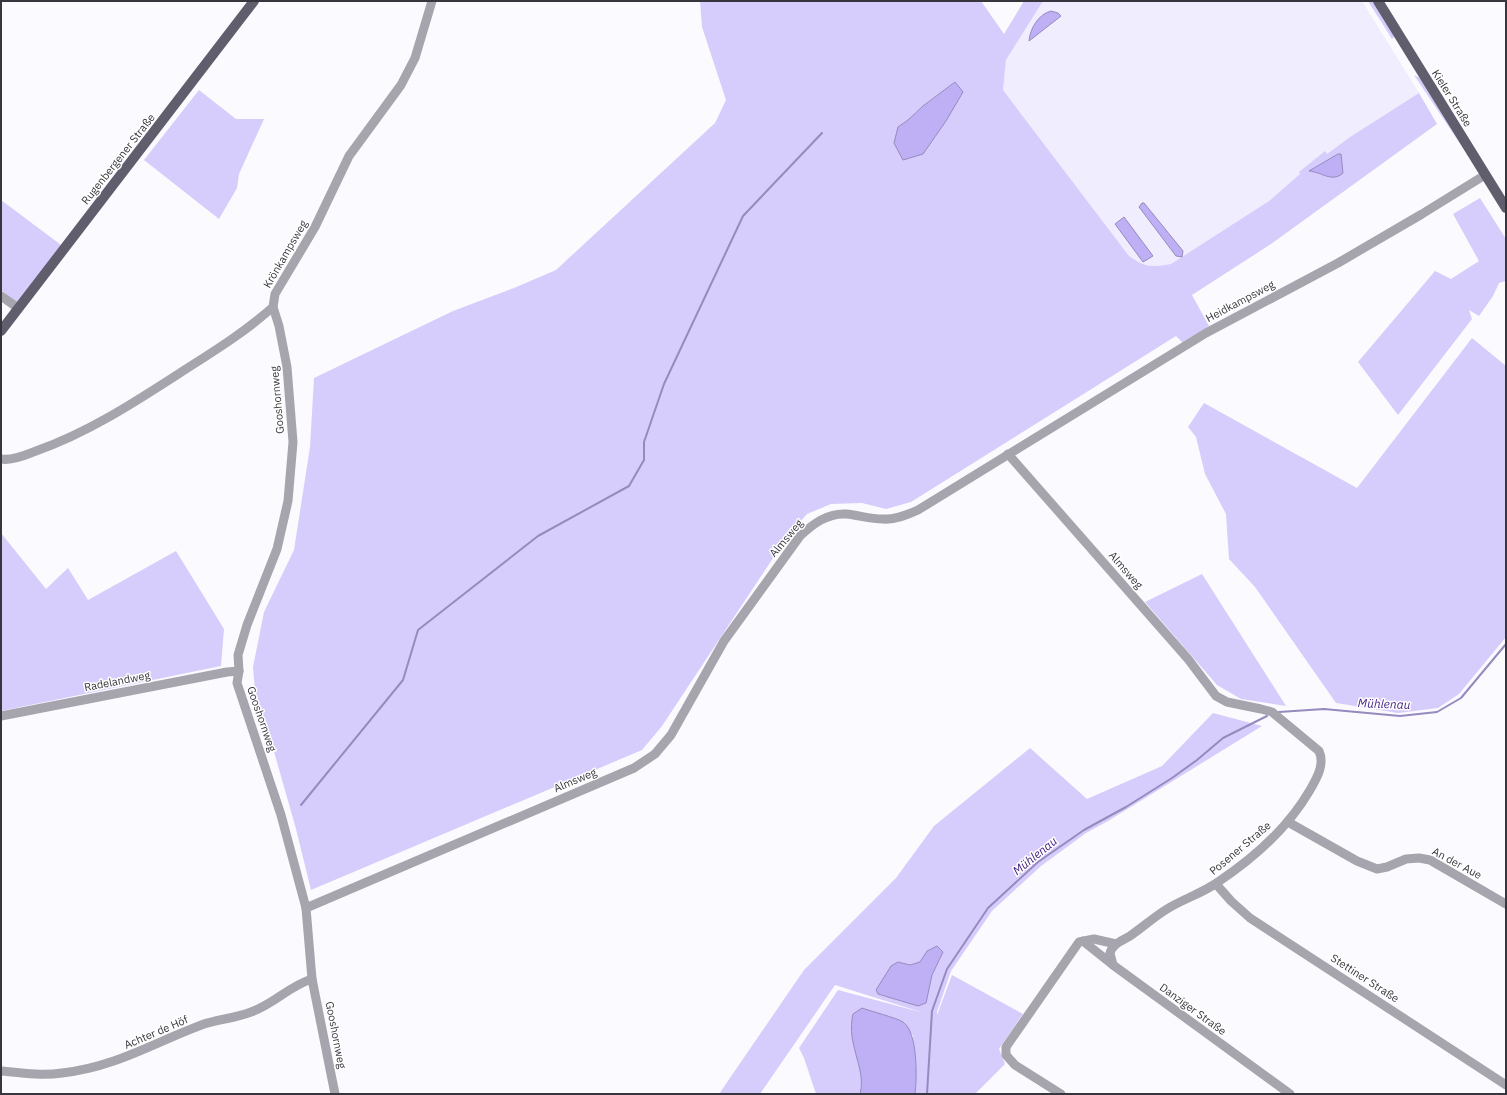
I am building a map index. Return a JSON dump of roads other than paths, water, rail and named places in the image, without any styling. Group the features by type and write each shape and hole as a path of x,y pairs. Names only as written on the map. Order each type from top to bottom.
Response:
{"main road":[{"name":"Rugenbergener Straße","path":"1,331 254,1"},
{"name":"Kieler Straße","path":"1378,1 1506,208"}],"street":[{"name":"Krönkampsweg","path":"272,307 274,294 315,227 349,156 401,85 415,58 432,1"},
{"name":"Heidkampsweg","path":"1008,454 1209,331 1338,263 1485,175"},
{"path":"1,296 18,308"},
{"path":"1,460 22,457 56,444 102,420 166,382 235,337 255,323 272,307"},
{"name":"Gooshornweg","path":"272,307 279,326 287,367 293,442 288,501 277,549 247,625 238,655 239,671 237,683 281,815 306,908 312,979 335,1094"},
{"name":"Almsweg","path":"306,908 634,768 655,754 671,734 724,641 800,536 813,524 826,518 845,514 883,520 901,518 918,510 1008,454 1188,659 1216,696 1227,702 1272,712 1319,751"},
{"name":"Radelandweg","path":"1,716 205,676 239,671"},
{"name":"Posener Straße","path":"1116,944 1167,909 1216,884 1237,869 1288,822 1316,780 1322,765 1322,757 1319,751"},
{"name":"An der Aue","path":"1288,822 1357,861 1377,868 1387,867 1406,860 1419,858 1430,860 1506,904"},
{"name":"Stettiner Straße","path":"1216,884 1231,901 1250,918 1506,1085"},
{"path":"1060,1094 1006,1056 1006,1047 1079,942 1094,939 1116,944 1110,953 1113,965"},
{"name":"Danziger Straße","path":"1083,941 1113,965 1290,1094"},
{"name":"Achter de Höf","path":"1,1071 44,1074 61,1073 102,1066 126,1058 205,1024 251,1013 264,1007 294,986 312,979"}],"waterway":[{"path":"301,805 403,680 418,630 538,536 629,486 644,460 644,442 664,384 743,216 822,133"},
{"name":"Mühlenau","path":"1279,712 1324,709 1400,716 1437,712 1461,698 1506,644"},
{"name":"Mühlenau","path":"927,1094 932,1011 947,969 988,908 1038,862 1084,830 1126,807 1172,778 1197,760 1223,738 1267,716"}]}
